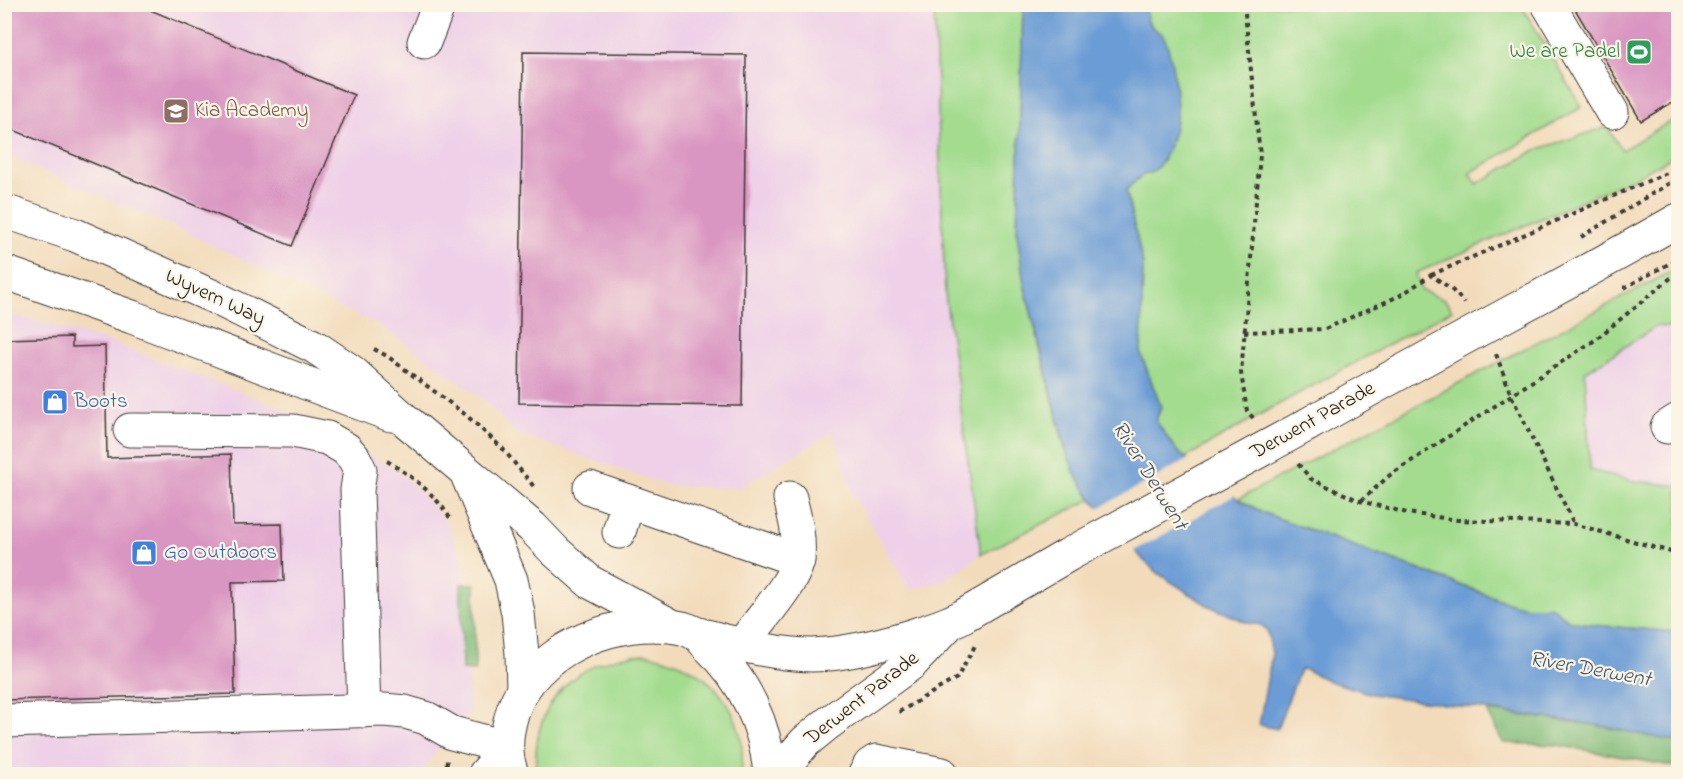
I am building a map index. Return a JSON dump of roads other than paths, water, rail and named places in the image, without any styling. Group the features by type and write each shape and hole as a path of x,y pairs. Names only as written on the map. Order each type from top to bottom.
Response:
{"street":[{"path":"424,42 439,4"},
{"path":"1548,4 1612,112"},
{"name":"Wyvern Way","path":"4,212 86,240 214,297 315,346 352,372 466,473 532,527 590,582 683,629"},
{"name":"Derwent Parade","path":"683,629 743,644 810,655 836,654 869,648 956,620 1068,555 1376,384 1564,285 1678,220"},
{"name":"Wyvern Way","path":"4,272 132,317 405,420"},
{"path":"130,430 293,431 327,438 346,449 354,458 360,470 357,490 364,711"},
{"name":"Wyvern Way","path":"466,473 511,580 521,644 523,688"},
{"path":"590,488 624,517 798,560"},
{"path":"743,644 793,576 798,560 798,529 790,498"},
{"name":"Derwent Parade","path":"777,774 805,742 826,724 912,663 956,620"},
{"path":"4,722 405,711 426,718 502,762 512,713 523,688 549,661 610,630 636,625 683,629 718,655 751,702 766,748 770,774"},
{"path":"865,774 870,765 876,761 942,774"}],"water":[{"name":"River Derwent","path":"1023,5 1147,5 1149,24 1162,34 1167,45 1177,105 1172,139 1157,168 1142,175 1126,190 1143,264 1141,354 1161,407 1156,421 1177,451 1238,499 1264,513 1501,600 1525,606 1550,606 1570,621 1678,632 1678,742 1596,725 1372,694 1329,681 1304,669 1300,670 1277,729 1259,725 1272,653 1267,630 1261,625 1248,623 1207,605 1159,574 1144,561 1092,499 1075,474 1067,454 1024,284 1017,233"}],"place":[{"name":"We are Padel","path":"1639,52"},
{"name":"Kia Academy","path":"176,111"},
{"name":"Boots","path":"55,402"},
{"name":"Go Outdoors","path":"144,553"}]}
